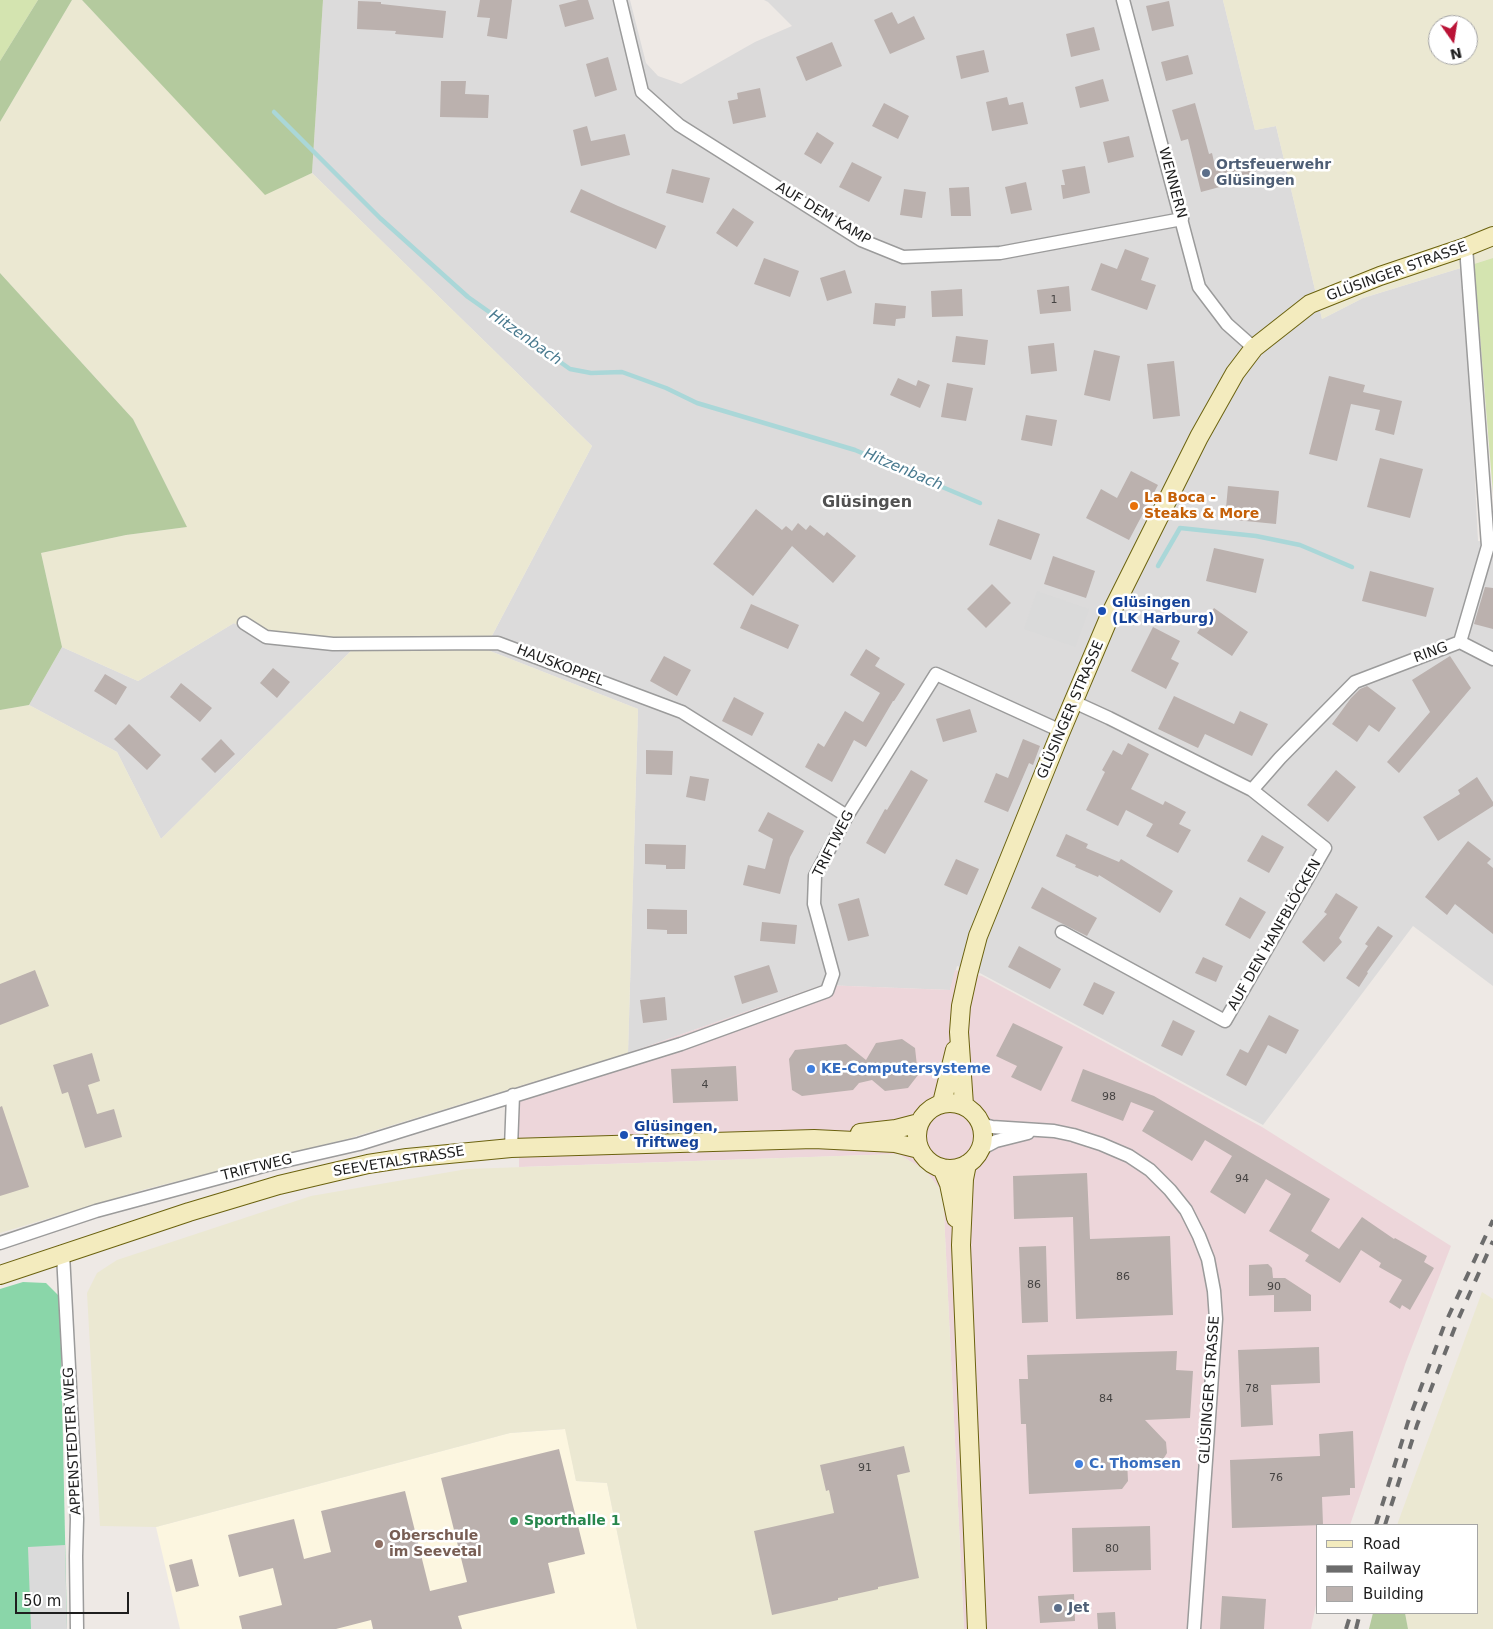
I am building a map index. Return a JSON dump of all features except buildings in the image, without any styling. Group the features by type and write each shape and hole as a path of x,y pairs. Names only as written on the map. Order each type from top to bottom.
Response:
{"main road":[{"name":"GLÜSINGER STRASSE","path":"964,1105 959,1032 961,1006 978,936 1061,731 1123,589 1199,437 1235,373 1254,348 1310,304 1380,276 1493,236"},
{"name":"GLÜSINGER STRASSE","path":"942,1103 959,1032"},
{"path":"968,1164 960,1168 942,1168 925,1158 919,1149 917,1141 919,1123 924,1114 932,1107 942,1103 953,1102 964,1105 971,1110 982,1124 983,1141 981,1149"},
{"name":"SEEVETALSTRASSE","path":"814,1139 896,1129 919,1123"},
{"name":"SEEVETALSTRASSE","path":"0,1274 189,1212 324,1174 407,1158 510,1148 814,1139 895,1143 919,1149"},
{"name":"GLÜSINGER STRASSE","path":"968,1164 981,1149"},
{"path":"968,1164 964,1179 961,1245 977,1629"},
{"path":"942,1168 949,1184 961,1245"}],"street":[{"name":"AUF DEM KAMP","path":"620,0 642,92 678,125 861,240 895,254 903,257 1000,253 1182,219"},
{"name":"WENNERN","path":"1123,0 1199,287 1227,324 1254,348"},
{"name":"RING","path":"1252,790 1280,758 1355,682 1460,642 1488,546 1466,247"},
{"name":"HAUSKOPPEL","path":"244,623 266,637 333,644 498,643 682,712 847,816"},
{"path":"1460,642 1493,659"},
{"name":"TRIFTWEG","path":"0,1242 96,1211 267,1164 359,1144 681,1044 827,991 833,974 814,904 815,876 847,816 936,674 1061,731"},
{"path":"1074,702 1252,790"},
{"name":"AUF DEN HANFBLÖCKEN","path":"1062,932 1225,1021 1325,848 1252,790"},
{"path":"510,1148 513,1095"},
{"name":"GLÜSINGER STRASSE","path":"982,1124 992,1127 1073,1135 1129,1156 1150,1170 1170,1190 1186,1210 1199,1236 1208,1259 1214,1291 1216,1319 1194,1629"},
{"name":"GLÜSINGER STRASSE","path":"981,1149 996,1141 1037,1130"},
{"name":"APPENSTEDTER WEG","path":"63,1254 77,1520 77,1629"}],"shaded area":[{"path":"72,0 82,0 265,194 312,173 592,446 485,649 638,709 628,1053 347,1139 146,1189 0,1233 0,710 29,705 117,752 161,839 353,649 267,643 234,623 138,681 62,647 41,553 126,535 187,527 133,419 0,273 0,122"},
{"path":"323,0 630,0 646,63 658,76 681,84 755,42 792,26 764,0 1223,0 1255,130 1276,126 1322,319 1363,298 1464,267 1478,541 1493,542 1493,986 1413,926 1263,1125 978,972 957,966 950,990 822,985 628,1053 638,709 485,649 592,446 312,173"},
{"path":"1223,0 1493,0 1493,258 1363,298 1322,319 1276,126 1255,130"},
{"path":"1037,591 1089,609 1075,647 1024,629"},
{"path":"234,623 267,643 353,649 161,839 117,752 29,705 62,647 138,681"},
{"path":"955,970 982,976 1262,1127 1451,1246 1406,1362 1350,1524 1316,1524 1316,1605 1311,1629 964,1629 943,1193 925,1170 898,1154 519,1167 519,1086 628,1053 822,985 950,990"},
{"path":"898,1154 925,1170 943,1193 964,1629 637,1629 607,1483 576,1481 565,1429 510,1433 156,1527 100,1526 87,1293 97,1273 117,1260 311,1196 467,1169"},
{"path":"1482,1292 1493,1299 1493,1629 1408,1629 1405,1614 1478,1614 1478,1524 1397,1524"},
{"path":"566,1429 576,1481 607,1483 637,1629 180,1629 156,1527 510,1433"},
{"path":"65,1545 67,1629 31,1629 28,1547"}],"green space":[{"path":"0,0 38,0 0,61"},
{"path":"38,0 72,0 0,122 0,61"},
{"path":"82,0 323,0 312,173 265,195"},
{"path":"1493,258 1493,493 1474,264"},
{"path":"0,273 133,419 187,527 126,535 41,553 62,647 29,705 0,710"},
{"path":"23,1282 46,1283 58,1295 60,1302 67,1629 0,1629 0,1289"},
{"path":"1373,1614 1405,1614 1408,1629 1369,1629"}],"waterway":[{"name":"Hitzenbach","path":"274,112 380,218 468,297 570,369 591,373 622,372 666,388 697,403 855,450 980,503"},
{"name":"Hitzenbach","path":"1158,566 1180,528 1256,536 1300,545 1352,567"}],"railway":[{"path":"1376,1524 1408,1422 1444,1326 1493,1220"},
{"path":"1385,1524 1417,1425 1457,1322 1493,1241"},
{"path":"1346,1629 1351,1614"},
{"path":"1356,1629 1360,1614"}],"place":[{"name":"Ortsfeuerwehr Glüsingen","path":"1206,173"},
{"name":"La Boca - Steaks & More","path":"1134,506"},
{"name":"Glüsingen (LK Harburg)","path":"1102,611"},
{"name":"KE-Computersysteme","path":"811,1069"},
{"name":"Glüsingen, Triftweg","path":"624,1135"},
{"name":"C. Thomsen","path":"1079,1464"},
{"name":"Sporthalle 1","path":"514,1521"},
{"name":"Oberschule im Seevetal","path":"379,1544"},
{"name":"Jet","path":"1058,1608"}],"district":[{"name":"Glüsingen","path":"867,503"}]}
